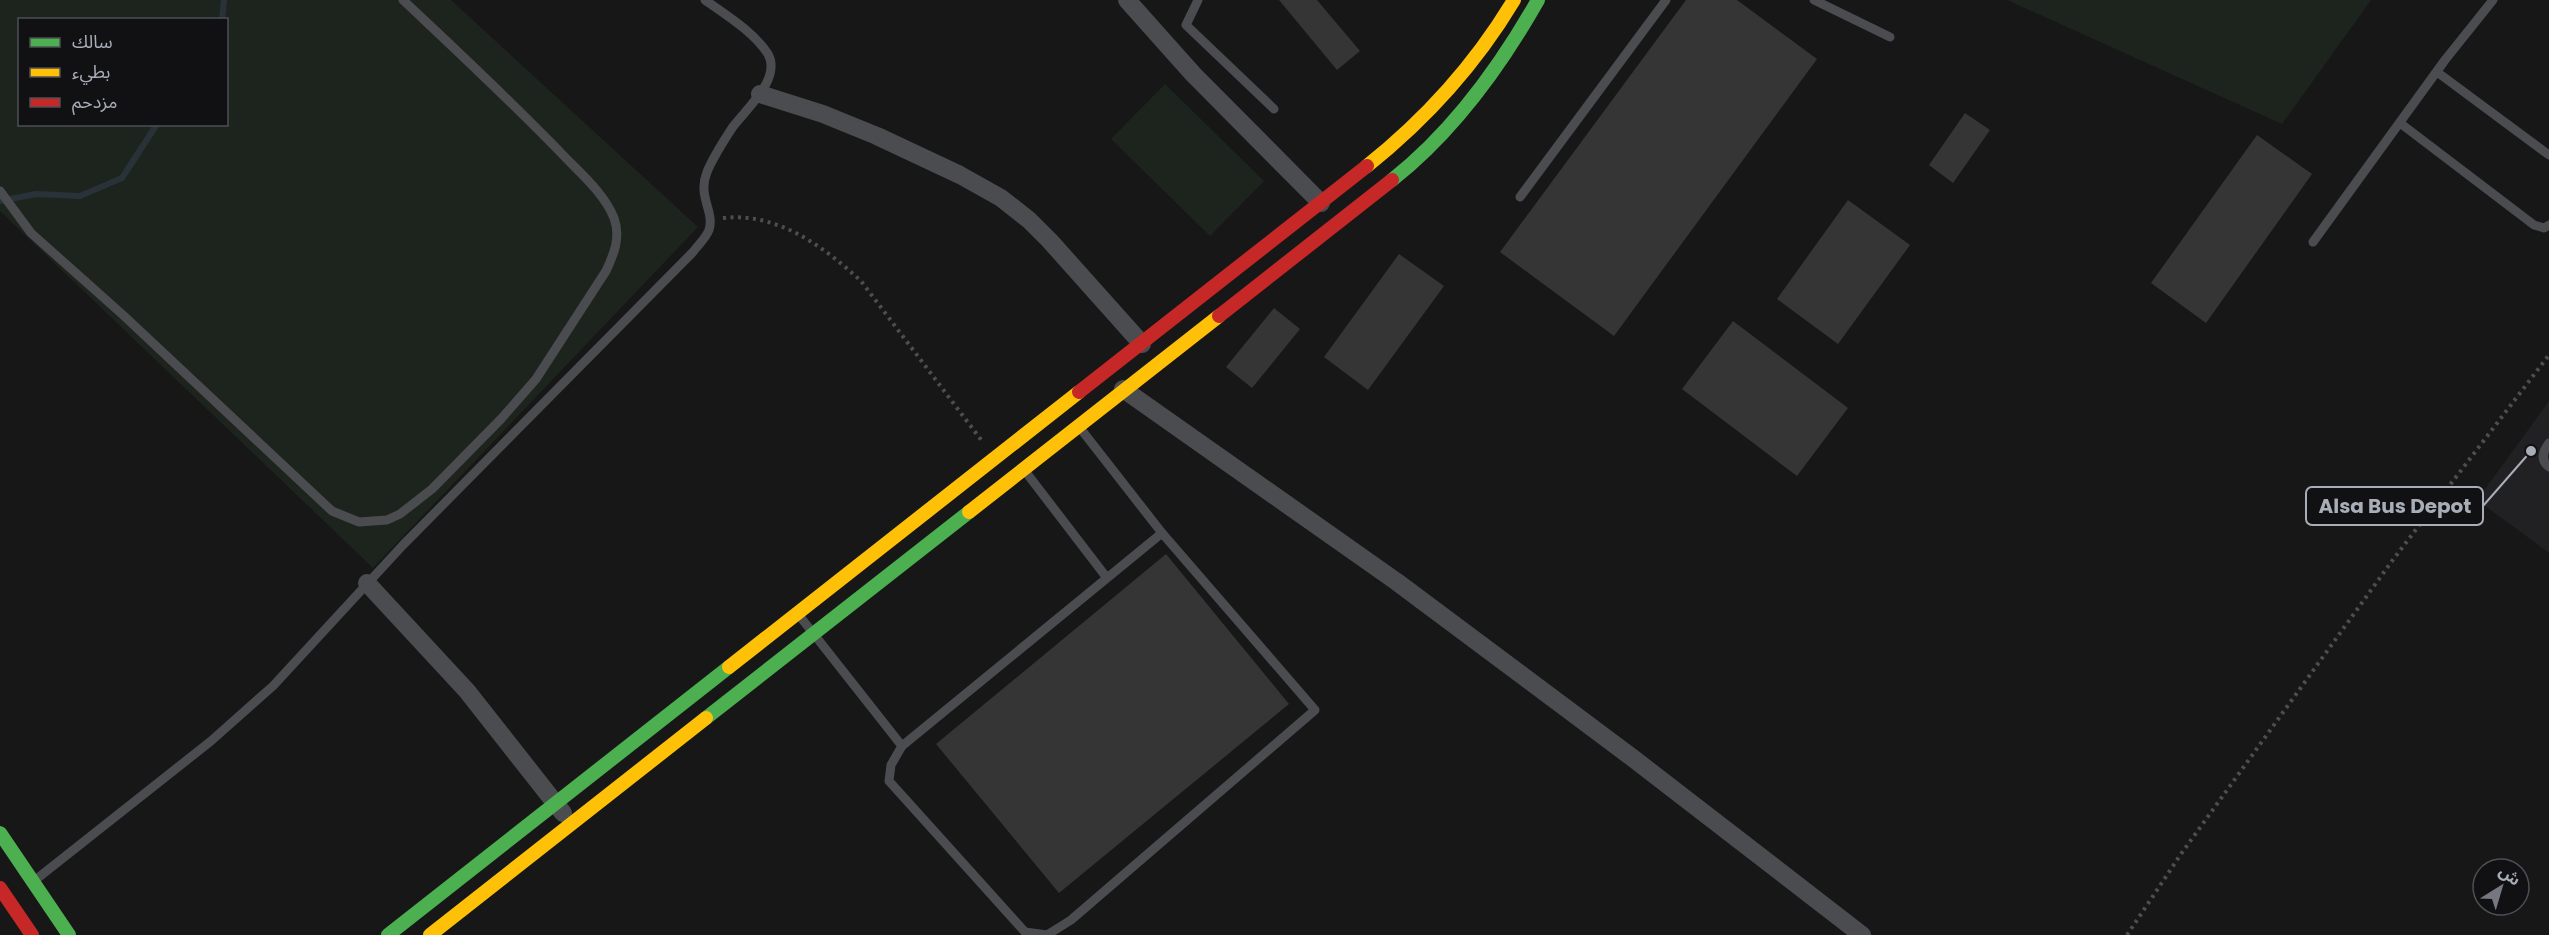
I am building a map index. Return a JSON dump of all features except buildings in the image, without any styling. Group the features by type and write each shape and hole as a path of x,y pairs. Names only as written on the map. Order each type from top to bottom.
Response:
{"street":[{"path":"1127,0 1218,99 1321,202"},
{"path":"430,935 815,633 1015,458 1070,415 1142,344 1396,143 1444,97 1487,43 1514,0"},
{"path":"388,935 995,458 1015,458 1070,415 1123,389 1372,197 1455,121 1500,63 1538,0"},
{"path":"760,94 823,114 877,136 960,175 1001,198 1050,241 1142,344"},
{"path":"1123,389 1398,582 1643,766 1862,935"},
{"path":"367,583 467,691 572,824"},
{"path":"0,833 69,935"},
{"path":"0,888 32,935"}],"lane":[{"path":"0,191 14,214 31,234 123,315 332,511 359,522 380,521 400,514 432,489 501,419 536,379 606,271 614,254 617,237 610,211 591,185 533,124 403,0"},
{"path":"34,881 248,709 293,666 367,583 567,377 693,252 706,236 710,220 703,186 707,172 733,127 760,94 771,70 771,63 768,54 745,30 705,0"},
{"path":"1198,0 1186,25 1274,109"},
{"path":"1520,197 1666,0"},
{"path":"1814,0 1890,37"},
{"path":"2313,242 2437,72 2493,0"},
{"path":"2437,72 2549,156"},
{"path":"2400,123 2534,225 2544,228 2549,225"},
{"path":"1070,415 1162,533 1315,710 1071,920 1047,935 1025,932 889,781 891,765 902,746 1162,533"},
{"path":"2549,443 2544,450 2543,459 2549,467"},
{"path":"1015,458 1107,578"},
{"path":"798,613 902,746"}],"path":[{"path":"710,220 738,217 758,219 798,233 841,263 861,281 995,458"},
{"path":"2127,935 2181,854 2392,561 2549,355"}],"shaded area":[{"path":"0,0 451,0 698,227 373,568 0,211"},
{"path":"2007,0 2371,0 2282,124"},
{"path":"1165,84 1264,181 1210,236 1111,139"},
{"path":"2549,401 2549,553 2477,500"}],"waterway":[{"path":"222,18 224,0"},
{"path":"0,201 36,194 80,196 122,178 156,126"}],"traffic: fast":[{"path":"1392,180 1435,141 1474,97 1508,50 1538,0"},
{"path":"706,718 969,512"},
{"path":"388,935 729,667"},
{"path":"0,833 69,935"}],"traffic: slow":[{"path":"1367,166 1389,148 1448,90 1483,47 1514,0"},
{"path":"969,512 1219,316"},
{"path":"729,667 1079,392"},
{"path":"430,935 706,718"}],"traffic: jam":[{"path":"1079,392 1367,166"},
{"path":"1219,316 1392,180"},
{"path":"0,888 32,935"}],"place":[{"name":"Alsa Bus Depot","path":"2531,451"}]}
